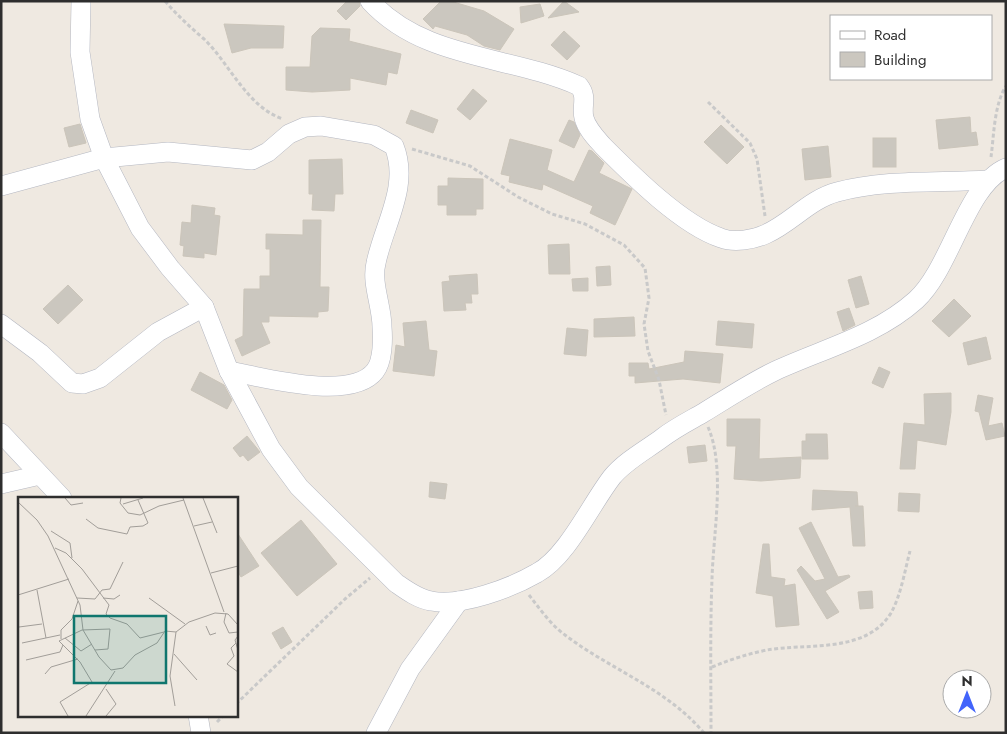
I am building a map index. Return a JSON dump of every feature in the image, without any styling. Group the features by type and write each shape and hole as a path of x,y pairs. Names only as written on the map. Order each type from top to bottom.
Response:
{"street":[{"path":"81,1 80,52 90,119 104,158 140,228 170,268 204,308 229,371 271,449 300,487 410,593 430,601 459,601 519,582 539,572 551,562 621,467 670,432 774,372 871,331 908,307 926,290 937,275 975,200 988,180 1006,168"},
{"path":"370,1 394,24 414,35 446,47 548,75 579,86 585,99 584,116 587,126 602,145 665,203 697,228 723,239 750,240 767,234 808,206 836,192 889,185 988,180"},
{"path":"1,186 104,158 168,152 252,160 264,154 289,134 304,127 321,126 374,135 394,146 400,168 396,200 375,266 382,329 379,364 376,370 363,380 335,386 299,384 229,371"},
{"path":"1,324 40,353 72,383 83,384 100,378 158,332 204,308"},
{"path":"1,433 61,497"},
{"path":"1,484 40,475"},
{"path":"376,733 410,669 459,601"},
{"path":"198,716 201,733"}],"path":[{"path":"165,1 185,24 204,39 229,67 250,96 274,116 304,127"},
{"path":"988,180 997,115 1002,92 1006,86"},
{"path":"708,102 741,132 750,143 758,159 767,234"},
{"path":"394,146 440,156 470,166 518,197 552,214 585,224 624,245 645,268 648,298 644,324 648,351 659,380 670,432"},
{"path":"701,414 715,442 717,464 712,580 711,733"},
{"path":"712,667 732,659 767,650 826,645 851,641 869,634 881,625 891,613 910,551"},
{"path":"238,702 345,599 382,568"},
{"path":"519,582 546,618 564,635 628,676 652,687 681,709 704,733"}],"building":[{"path":"347,1 359,1 360,6 346,20 337,11"},
{"path":"441,1 450,1 484,11 514,29 500,50 484,46 467,35 435,26 433,29 423,19"},
{"path":"564,1 579,12 548,18"},
{"path":"540,4 544,16 521,23 520,7"},
{"path":"224,24 284,26 283,48 251,48 232,53"},
{"path":"320,28 350,29 349,41 401,54 397,74 388,72 386,85 350,78 350,90 312,92 286,90 286,67 310,67 312,36"},
{"path":"564,31 580,46 567,60 551,45"},
{"path":"473,89 487,101 470,120 457,109"},
{"path":"411,110 438,120 433,133 406,123"},
{"path":"970,117 971,133 976,132 978,145 939,149 936,120"},
{"path":"569,120 574,122 580,135 574,148 559,141"},
{"path":"80,124 86,143 69,147 64,128"},
{"path":"721,125 744,147 727,164 704,142"},
{"path":"873,138 896,138 896,167 873,167"},
{"path":"510,139 552,150 547,170 574,182 589,150 592,151 604,163 599,173 632,189 615,225 590,213 593,206 543,184 542,190 509,182 510,176 501,174"},
{"path":"828,146 831,177 805,180 802,149"},
{"path":"342,159 343,194 335,194 334,211 312,210 313,194 309,194 309,160"},
{"path":"448,178 483,179 483,209 476,209 476,215 447,215 447,205 438,205 438,186 448,186"},
{"path":"192,205 215,208 214,215 220,216 216,255 204,253 204,258 183,256 184,246 180,245 182,222 191,223"},
{"path":"303,220 321,220 320,287 329,287 328,311 318,312 318,317 269,316 269,322 261,322 270,343 242,356 235,340 243,336 244,289 260,289 260,276 270,276 270,249 266,249 266,234 303,235"},
{"path":"569,244 570,274 549,274 548,245"},
{"path":"610,266 611,285 597,286 596,267"},
{"path":"477,274 478,294 471,294 472,303 465,303 466,310 444,311 442,282 450,281 449,276"},
{"path":"861,276 869,304 856,308 848,280"},
{"path":"588,278 588,291 573,291 572,279"},
{"path":"68,285 83,300 58,324 43,309"},
{"path":"954,299 971,316 949,337 932,321"},
{"path":"849,308 855,325 843,331 837,312"},
{"path":"634,317 635,336 594,337 594,319"},
{"path":"426,321 429,350 437,351 434,376 393,371 396,345 405,347 403,323"},
{"path":"718,321 754,324 752,348 716,345"},
{"path":"567,328 588,330 586,356 564,354"},
{"path":"986,337 991,359 968,365 963,343"},
{"path":"685,351 723,354 720,383 683,379 635,383 635,376 629,376 629,363 648,363 649,369 684,362"},
{"path":"879,367 890,372 883,388 872,383"},
{"path":"200,372 224,385 232,400 227,409 191,390"},
{"path":"951,393 951,412 946,445 917,440 915,469 900,469 904,423 925,425 924,394"},
{"path":"978,395 993,398 988,426 1002,423 1005,436 986,440 979,412 975,411"},
{"path":"727,419 760,419 759,459 801,457 800,478 761,481 734,479 736,446 727,446"},
{"path":"806,434 827,434 828,459 802,459 802,441 806,441"},
{"path":"247,436 260,452 248,461 243,455 240,457 233,448"},
{"path":"705,445 707,461 689,463 687,447"},
{"path":"430,482 447,484 445,499 429,497"},
{"path":"813,490 857,492 858,506 863,506 865,546 853,546 850,507 812,510"},
{"path":"899,493 920,494 919,512 898,511"},
{"path":"301,520 337,564 297,596 261,553"},
{"path":"811,522 838,577 849,575 850,577 825,591 839,612 827,619 797,570 801,566 815,581 825,579 799,528"},
{"path":"238,534 259,566 241,577 238,572"},
{"path":"763,544 769,544 771,577 785,579 784,586 795,584 799,625 776,627 773,596 756,593"},
{"path":"872,591 873,608 860,609 858,592"},
{"path":"283,627 292,642 281,649 272,633"}]}
